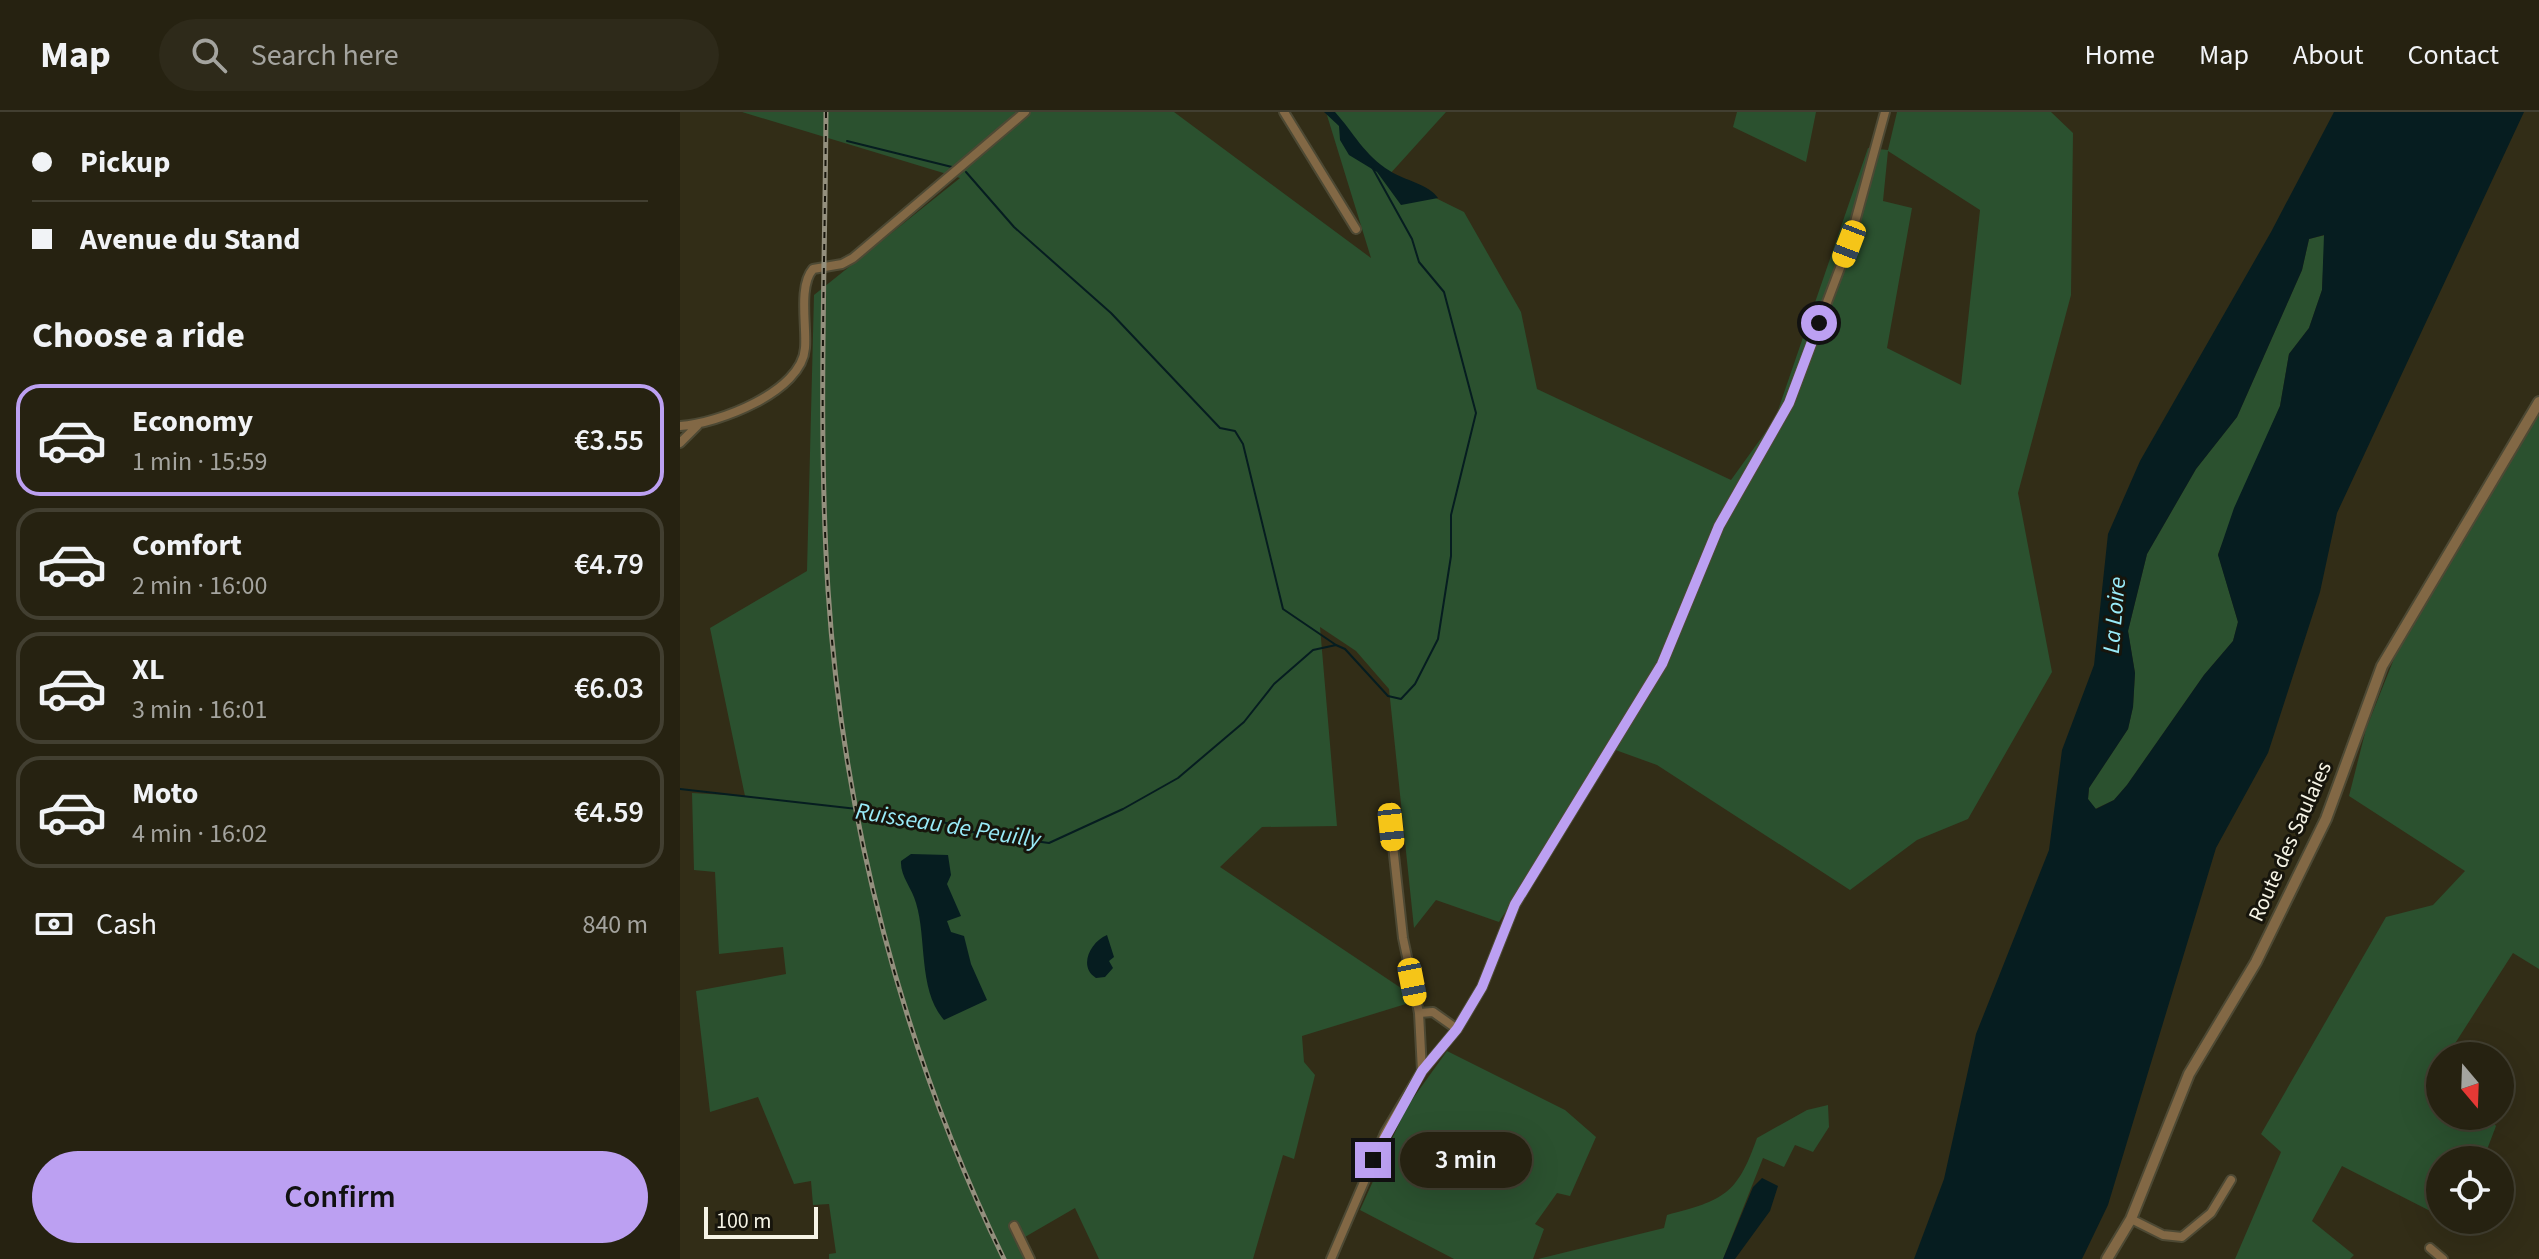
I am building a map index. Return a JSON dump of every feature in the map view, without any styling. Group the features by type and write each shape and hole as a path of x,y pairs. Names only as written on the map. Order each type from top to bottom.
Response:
{"street":[{"path":"680,426 698,425 771,394 788,381 800,366 805,350 808,274 818,267 842,264 853,258 1025,112"},
{"path":"1284,112 1356,229"},
{"path":"1331,1259 1385,1133 1422,1071 1457,1029 1482,987 1515,904 1662,664 1719,526 1789,403 1849,244 1885,112"},
{"name":"Route des Saulaies","path":"2107,1259 2131,1219 2189,1074 2256,962 2326,819 2382,666 2539,402"},
{"path":"680,443 698,425"},
{"path":"1391,827 1403,938 1419,1013 1422,1071"},
{"path":"1419,1013 1433,1012 1457,1029"},
{"path":"2131,1219 2163,1235 2182,1237 2211,1213 2231,1180"},
{"path":"1014,1226 1030,1259"},
{"path":"2430,1248 2443,1259"}],"green space":[{"path":"742,112 1174,112 1371,258 1326,112 1446,112 1389,175 1464,212 1521,312 1537,389 1731,480 1775,419 1868,148 1888,150 1897,112 2051,112 2073,133 2071,295 2018,493 2052,672 1968,819 1917,840 1850,890 1657,765 1610,748 1499,922 1436,900 1414,928 1389,689 1356,651 1320,627 1337,826 1262,827 1220,867 1407,992 1409,1003 1302,1036 1304,1062 1315,1075 1294,1159 1283,1155 1253,1259 1099,1259 1075,1208 1018,1241 1027,1259 829,1259 829,1254 836,1253 829,1204 813,1205 811,1181 794,1184 758,1097 710,1112 696,991 786,974 783,947 719,954 715,872 694,870 692,793 745,796 710,628 807,571 814,295 960,178","holes":["1888,151 1980,210 1961,385 1887,348 1912,208 1883,201"]},
{"path":"1737,112 1816,112 1806,162 1733,127"},
{"path":"2325,235 2322,290 2309,328 2289,354 2280,406 2218,554 2238,622 2233,641 2204,675 2127,785 2114,800 2095,809 2088,799 2089,788 2128,729 2133,707 2135,673 2128,631 2147,554 2196,469 2237,417 2302,270 2309,239"},
{"path":"2539,409 2539,969 2513,953 2456,1042 2426,1042 2426,1130 2494,1130 2488,1146 2426,1146 2426,1209 2342,1166 2312,1221 2354,1255 2350,1259 2235,1259 2281,1152 2261,1134 2386,917 2433,905 2465,871 2349,796 2366,729 2405,631"},
{"path":"1447,1051 1565,1110 1596,1137 1570,1196 1557,1193 1535,1224 1544,1229 1533,1259 1454,1259 1360,1210 1406,1108"},
{"path":"1828,1105 1829,1127 1813,1152 1795,1145 1784,1167 1763,1158 1723,1259 1538,1259 1664,1228 1667,1215 1702,1205 1726,1192 1743,1172 1757,1138 1807,1110"}],"water":[{"path":"1324,112 1335,112 1381,165 1429,190 1438,198 1401,205 1377,172 1349,155 1340,140 1339,126"},
{"name":"La Loire","path":"2334,112 2524,112 2337,513 2320,592 2268,753 2216,848 2108,1205 2082,1259 1914,1259 1944,1179 1976,1034 2049,850 2062,750 2094,665 2108,534 2140,461 2271,232","holes":["2324,235 2322,290 2309,328 2289,354 2280,406 2234,508 2218,555 2238,622 2233,641 2204,675 2127,785 2114,800 2096,809 2088,799 2089,788 2128,729 2133,707 2135,673 2128,631 2147,554 2196,469 2237,417 2302,270 2309,239"]},
{"path":"911,854 948,855 951,875 947,884 961,916 947,921 951,932 964,936 971,964 987,1000 944,1020 930,994 919,917 901,866 901,861"},
{"path":"1107,935 1114,957 1109,961 1113,968 1105,977 1096,978 1088,968 1088,955 1096,943"},
{"path":"1762,1178 1778,1186 1770,1211 1735,1259 1723,1259 1753,1187"}],"waterway":[{"path":"847,141 952,167"},
{"name":"Ruisseau de Peuilly","path":"680,789 928,817 976,833 1049,843 1123,809 1178,778 1244,722 1274,684 1313,650 1336,645 1345,649 1388,696 1401,699 1415,684 1438,639 1451,556 1451,515 1476,413 1444,292 1419,262 1412,239 1372,167"},
{"path":"966,172 1014,227 1111,313 1220,428 1235,431 1243,444 1283,609 1336,645"}],"railway":[{"path":"826,112 825,530 836,677 848,763 884,933 908,1017 968,1180 1004,1259"}],"route":[{"path":"1373,1160 1385,1133 1422,1071 1457,1029 1482,987 1515,904 1662,664 1719,526 1789,403 1819,323"}]}
